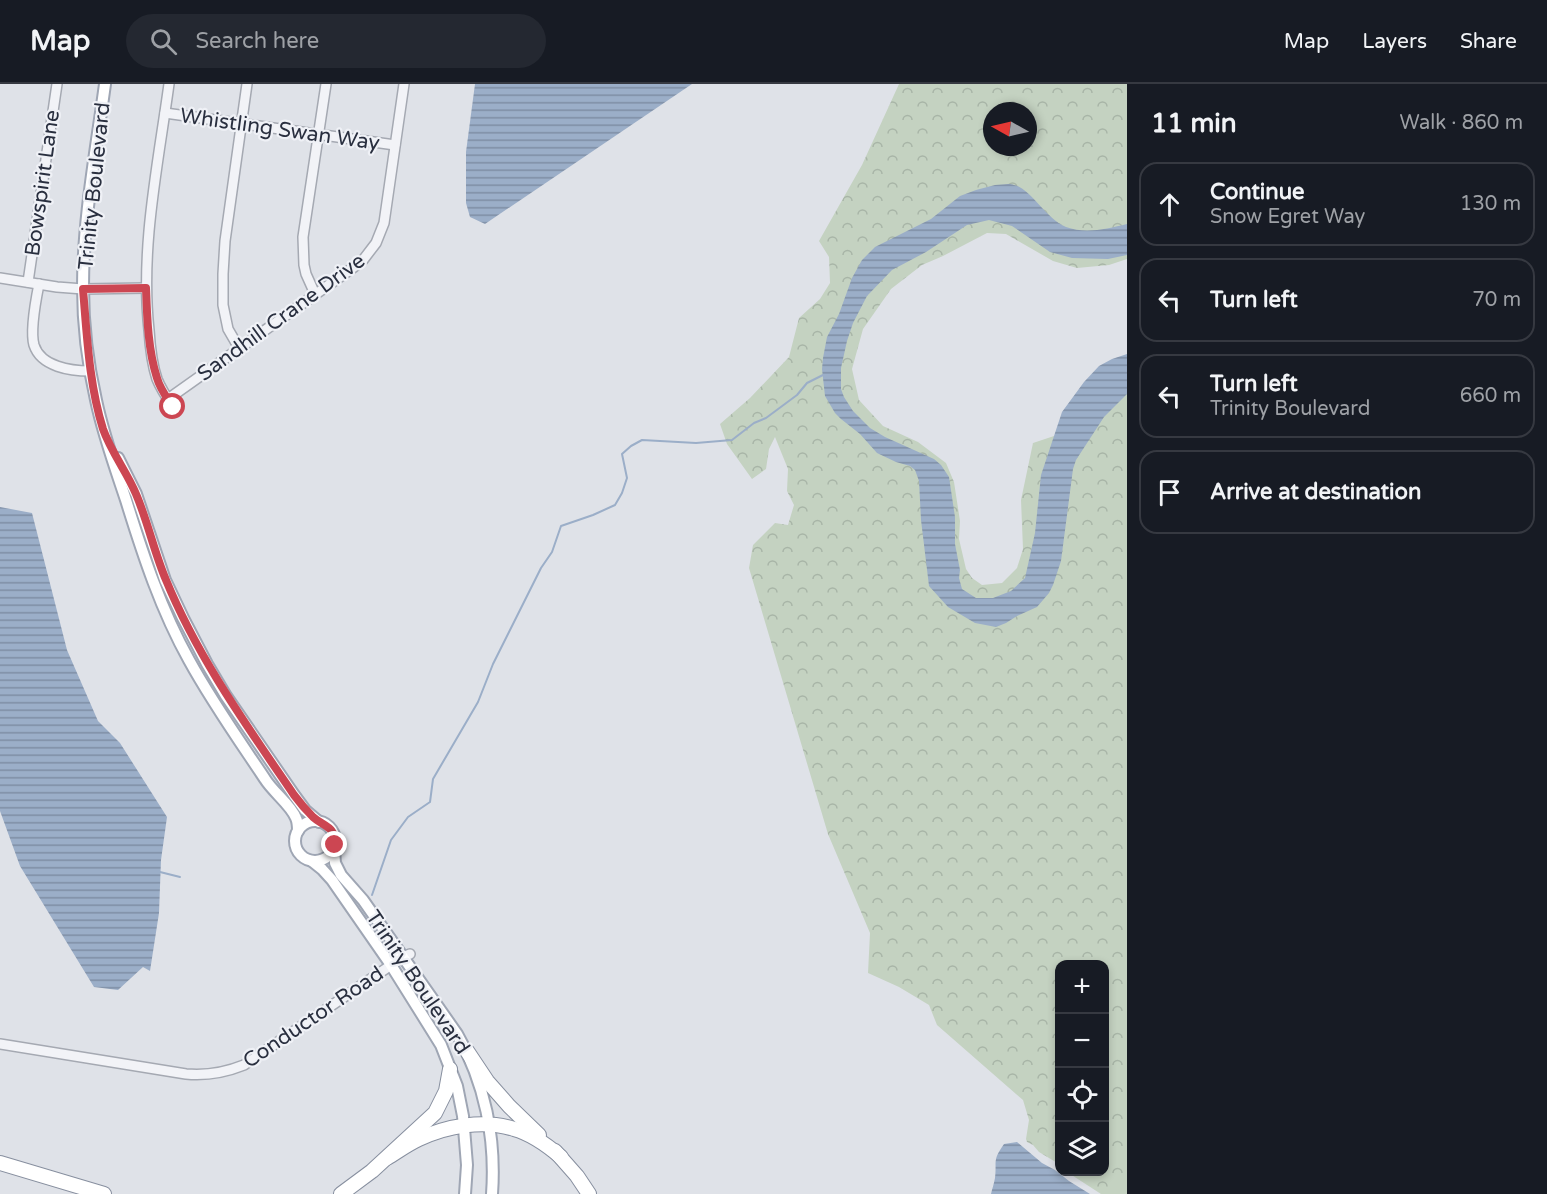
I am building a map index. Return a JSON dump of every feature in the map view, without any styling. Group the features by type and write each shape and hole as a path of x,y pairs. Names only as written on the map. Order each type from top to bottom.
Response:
{"highway":[{"path":"467,1051 487,1082 561,1157 589,1194"},
{"path":"341,1194 372,1171 435,1113 446,1091 450,1069"},
{"path":"387,1158 423,1137 464,1125 489,1124 513,1128 533,1137 561,1157"},
{"path":"0,1163 104,1194"},
{"path":"57,1180 86,1194"}],"main road":[{"name":"Trinity Boulevard","path":"105,84 87,213 83,289 90,371 104,431 141,547 154,585 189,661 267,782 294,813 297,819 298,851 304,858 322,869 332,880 391,965 441,1045 457,1086 464,1125 467,1165 465,1194"},
{"name":"Trinity Boulevard","path":"104,431 136,494 165,580 207,664 226,696 305,810 333,832 334,858 338,869 406,955 467,1051 486,1107 489,1124 494,1172 492,1194"},
{"path":"298,831 307,823 319,822"},
{"path":"312,861 325,859 334,849"}],"street":[{"name":"Bowspirit Lane","path":"28,282 57,84"},
{"path":"0,278 83,289 146,288 148,236 169,84"},
{"path":"238,348 228,329 223,305 223,274 225,241 247,84"},
{"path":"315,294 303,261 303,237 326,84"},
{"name":"Sandhill Crane Drive","path":"146,288 147,315 157,378 170,403 238,348 363,260 376,243 386,212 404,84"},
{"name":"Whistling Swan Way","path":"165,112 395,145"},
{"path":"39,284 33,316 34,344 39,354 52,365 90,371"},
{"name":"Conductor Road","path":"0,1044 186,1074 217,1074 244,1065 406,955"}],"green space":[{"path":"899,84 1127,84 1127,259 1109,265 1077,268 1053,261 1006,234 987,233 922,265 891,289 863,329 852,369 859,400 883,426 918,442 946,463 954,482 960,521 959,539 966,569 972,578 982,585 1002,583 1017,568 1023,549 1021,500 1033,443 1072,430 1127,381 1127,1194 1101,1194 1073,1176 1109,1176 1109,960 1055,960 1055,1162 1027,1142 1029,1120 1023,1100 937,1025 929,1005 899,987 868,973 870,933 828,834 749,568 753,545 775,523 788,525 794,505 787,491 788,469 775,437 769,449 766,469 752,479 727,444 720,424 750,398 789,357 799,318 820,299 830,283 829,257 819,241 862,165"}],"water":[{"path":"475,84 692,84 485,224 470,217 466,203 466,152"},
{"path":"1010,184 1020,188 1052,218 1066,227 1088,230 1127,224 1127,255 1108,259 1072,258 1050,252 1012,226 989,220 967,225 926,252 892,270 867,296 853,323 847,341 841,368 841,389 853,411 870,428 934,459 941,465 949,477 962,589 976,598 993,598 1011,591 1025,578 1035,533 1041,475 1062,412 1099,366 1127,354 1127,394 1104,417 1076,460 1073,469 1061,561 1053,585 1037,607 996,627 975,623 948,607 929,586 919,481 915,470 877,453 860,434 835,413 825,396 822,369 827,337 862,260 875,247 931,219 960,196 995,185"},
{"path":"0,507 32,513 67,650 98,721 120,743 167,817 161,860 159,913 150,971 143,967 118,990 94,987 20,866 0,811"},
{"path":"1017,1142 1042,1163 1055,1170 1055,1176 1063,1176 1090,1194 991,1194 996,1161 1004,1144"}],"waterway":[{"path":"372,895 391,840 408,817 430,802 433,779 478,702 493,664 541,568 552,552 561,526 615,505 622,493 627,478 622,454 642,440 696,443 732,440 797,395 807,383 823,375"},
{"path":"160,872 180,877"}],"route":[{"path":"173,407 161,389 157,378 150,340 146,288 83,289 90,371 104,431 136,494 165,580 207,664 226,696 305,810 333,832 335,845"}]}
